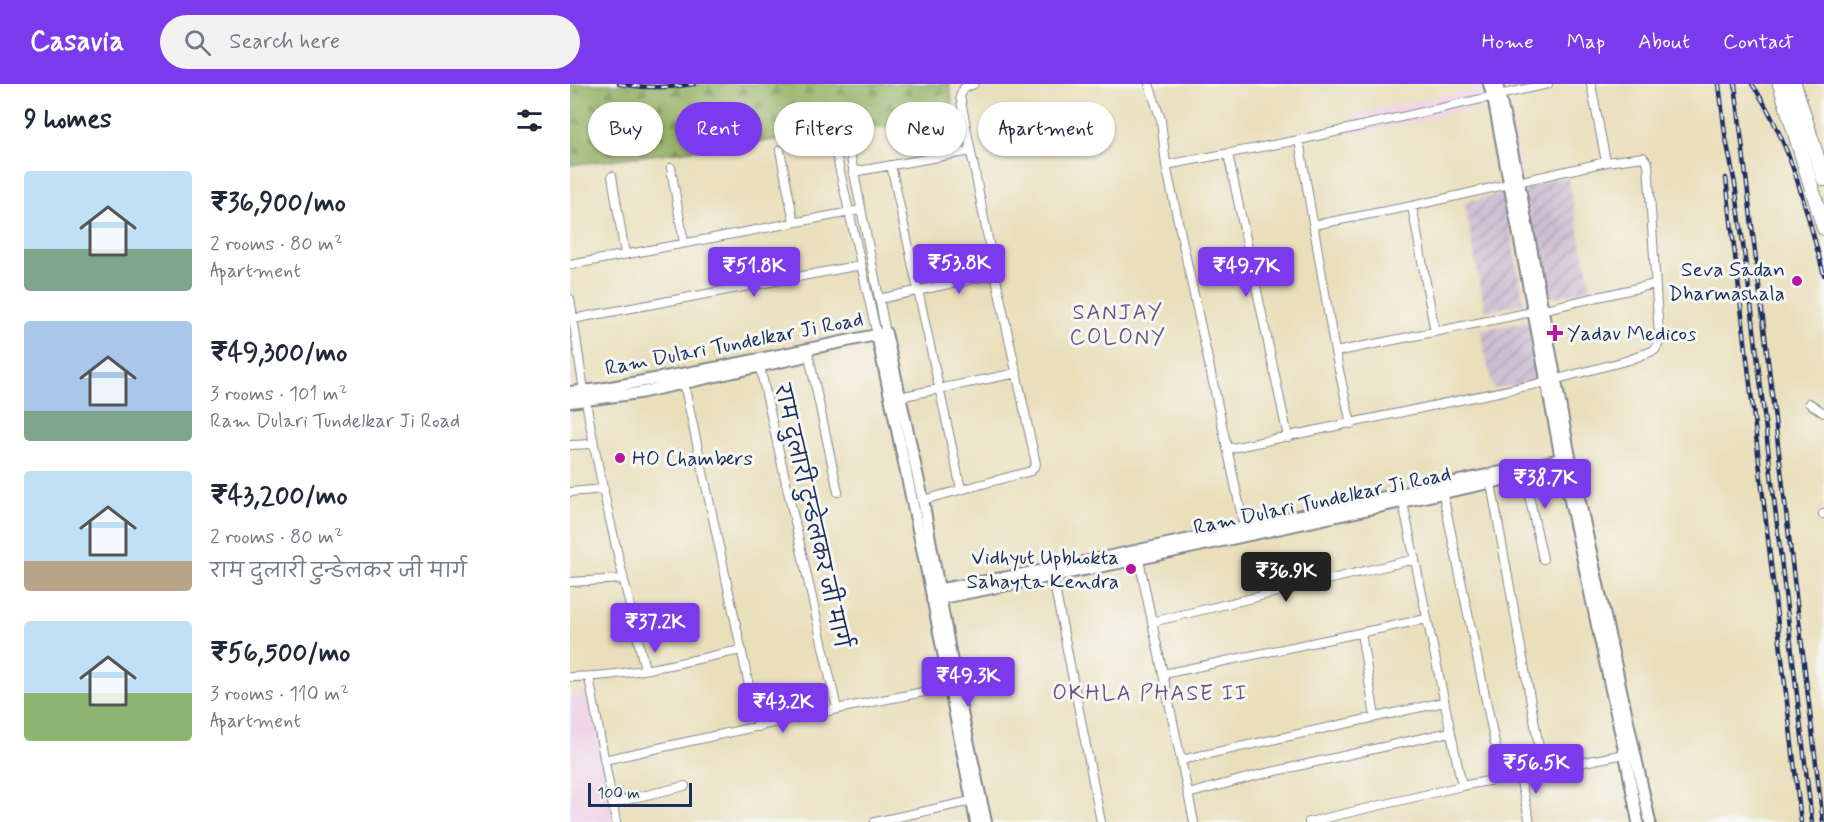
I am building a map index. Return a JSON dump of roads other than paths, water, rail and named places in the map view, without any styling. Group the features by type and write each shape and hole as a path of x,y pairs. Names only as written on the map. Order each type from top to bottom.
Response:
{"highway":[{"path":"1780,84 1824,228"},
{"path":"1794,84 1824,178"}],"street":[{"path":"923,500 1031,471 1035,461 960,94 964,88 974,84"},
{"path":"1149,84 1161,120 1166,165 1245,532"},
{"path":"1489,84 1496,92 1565,463 1638,822"},
{"path":"1166,165 1299,140 1496,92 1548,84"},
{"path":"1591,84 1606,162"},
{"path":"1299,140 1335,352 1351,424"},
{"path":"853,172 971,151"},
{"path":"1228,154 1288,437"},
{"path":"781,156 794,222"},
{"path":"836,156 861,265 882,337"},
{"path":"850,156 879,299 882,337"},
{"path":"1227,449 1550,381 1629,360 1655,350 1659,343 1648,163 1640,156 1314,225"},
{"path":"891,165 961,489"},
{"path":"670,168 684,243"},
{"path":"612,177 625,254"},
{"path":"1412,206 1436,332"},
{"path":"570,265 861,210"},
{"path":"573,319 861,265"},
{"path":"879,299 995,274"},
{"path":"1335,352 1537,311 1655,284"},
{"path":"570,299 594,444 645,669"},
{"name":"Ram Dulari Tundelkar Ji Road","path":"683,378 760,367 882,337"},
{"name":"Ram Dulari Tundelkar Ji Road","path":"585,396 639,393 683,378 882,337"},
{"name":"Ram Dulari Tundelkar Ji Road","path":"882,337 899,397 923,500 935,595"},
{"name":"Ram Dulari Tundelkar Ji Road","path":"882,337 976,800 976,822"},
{"name":"राम दुलारी टुन्डेलकर जी मार्ग","path":"809,356 838,492"},
{"name":"राम दुलारी टुन्डेलकर जी मार्ग","path":"760,367 837,709"},
{"path":"899,397 1017,373"},
{"path":"683,378 758,727"},
{"path":"570,392 585,396"},
{"path":"570,402 585,396"},
{"path":"1809,403 1824,413"},
{"path":"570,446 594,444"},
{"path":"1565,463 1650,822"},
{"name":"Ram Dulari Tundelkar Ji Road","path":"935,595 1138,555 1565,463"},
{"path":"1523,471 1543,559"},
{"path":"1490,479 1543,769"},
{"name":"Ram Dulari Tundelkar Ji Road","path":"1402,498 1443,494 1490,479"},
{"path":"570,492 604,489"},
{"path":"1443,494 1502,777"},
{"path":"1402,498 1462,786"},
{"path":"1138,555 1194,822"},
{"path":"1152,622 1415,559"},
{"path":"1052,573 1101,822"},
{"path":"570,582 623,579"},
{"path":"1163,674 1426,619"},
{"path":"1361,633 1376,717"},
{"path":"570,677 589,677 645,669 741,650"},
{"path":"589,677 616,822"},
{"path":"604,760 953,686"},
{"path":"1181,760 1444,702"},
{"path":"1188,794 1258,775 1450,732"},
{"path":"1309,822 1502,777 1625,754"},
{"path":"1519,774 1530,822"},
{"path":"612,803 685,786"},
{"path":"875,822 976,800"},
{"name":"Ram Dulari Tundelkar Ji Road","path":"976,800 986,822"}],"railway":[{"path":"619,84 656,87 694,84"},
{"path":"1719,84 1752,312 1812,822"},
{"path":"1735,84 1823,822"},
{"path":"1752,84 1777,128 1787,152 1804,201 1824,275"},
{"path":"1726,178 1801,822"}],"place":[{"name":"Seva Sadan Dharmashala","path":"1797,281"},
{"name":"Yadav Medicos","path":"1555,333"},
{"name":"HO Chambers","path":"620,458"},
{"name":"Vidhyut Upbhokta Sahayta Kendra","path":"1131,569"}],"district":[{"name":"SANJAY COLONY","path":"1118,324"},
{"name":"OKHLA PHASE II","path":"1150,692"}]}
